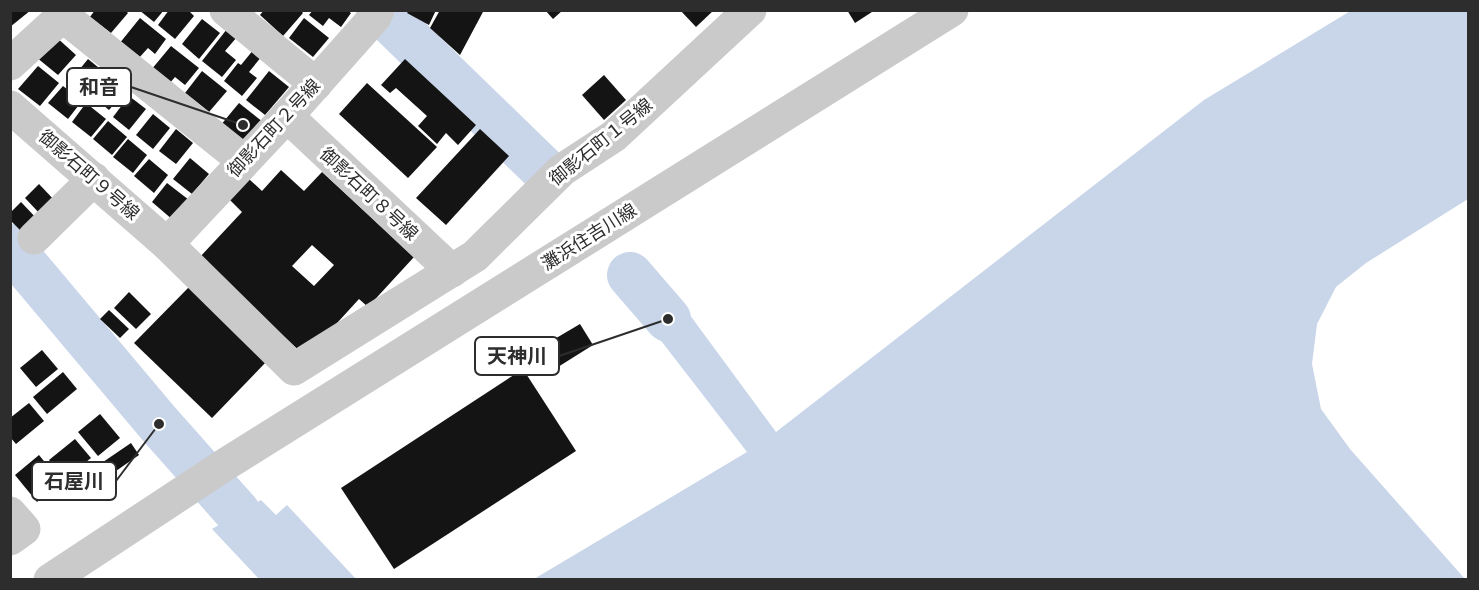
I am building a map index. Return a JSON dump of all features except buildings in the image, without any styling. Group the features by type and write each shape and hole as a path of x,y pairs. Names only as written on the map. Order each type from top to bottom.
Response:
{"street":[{"path":"226,10 316,84"},
{"name":"御影石町１号線","path":"167,244 294,369 475,256 562,170 614,136 750,10"},
{"name":"灘浜住吉川線","path":"50,579 226,464 952,10"},
{"path":"10,64 66,13 244,162"},
{"name":"御影石町２号線","path":"167,244 287,116 377,14"},
{"name":"御影石町９号線","path":"10,107 167,244"},
{"name":"御影石町８号線","path":"287,116 452,271"},
{"path":"34,238 94,180"},
{"path":"10,513 24,529 10,539"}],"water":[{"path":"1352,10 1468,11 1468,199 1366,263 1336,287 1317,324 1312,364 1321,409 1350,449 1465,579 534,579 747,452 652,329 684,307 776,432 1204,100"},
{"path":"261,500 276,515 287,505 356,579 259,579 212,529"}],"waterway":[{"path":"379,10 547,173"},
{"path":"10,247 159,424 238,513"},
{"path":"630,275 668,319"}],"place":[{"name":"和音","path":"243,125"},
{"name":"天神川","path":"668,319"},
{"name":"石屋川","path":"159,424"}]}
